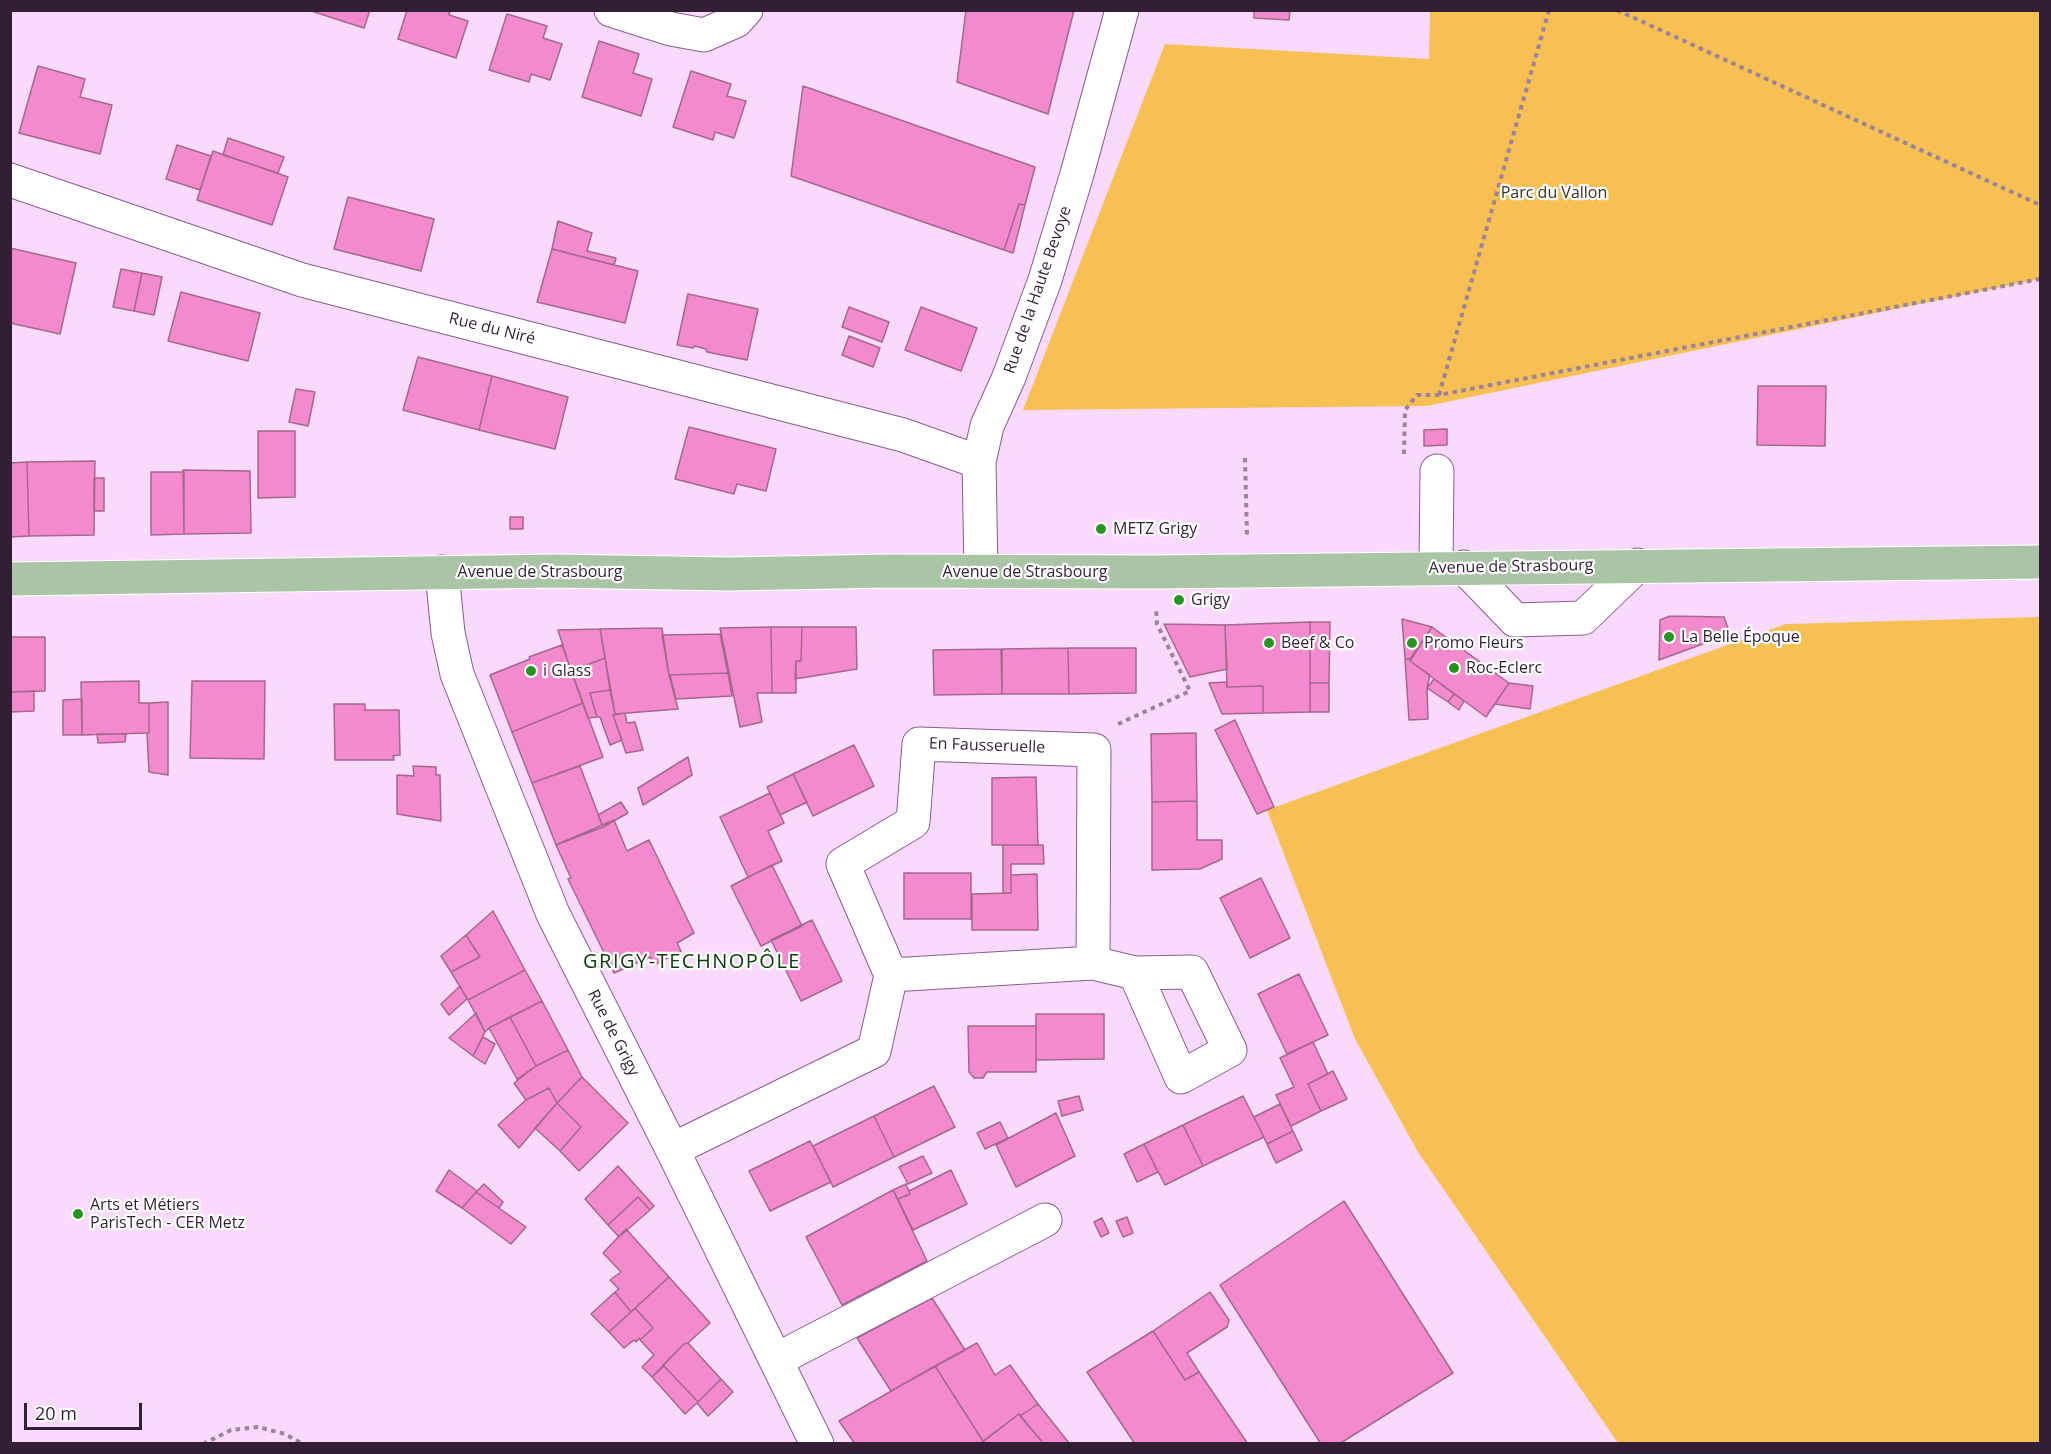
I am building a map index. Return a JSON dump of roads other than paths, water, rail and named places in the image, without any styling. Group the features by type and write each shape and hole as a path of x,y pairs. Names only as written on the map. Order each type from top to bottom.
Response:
{"main road":[{"name":"Avenue de Strasbourg","path":"10,579 442,572 566,571 729,574 1154,572 2040,562"}],"street":[{"path":"611,10 671,29 704,35 736,21 746,10"},
{"name":"Rue de la Haute Bevoye","path":"981,572 978,462 987,426 1010,377 1045,280 1122,10"},
{"name":"Rue du Niré","path":"10,180 302,280 903,435 978,462"},
{"path":"1437,471 1450,567 1515,620 1583,618 1638,565"},
{"name":"Rue de Grigy","path":"442,572 448,633 457,674 553,914 674,1151 817,1443"},
{"name":"En Fausseruelle","path":"891,975 843,864 913,822 919,744 1094,750 1094,963"},
{"path":"674,1151 874,1051 891,975 1094,963 1135,973"},
{"path":"776,1360 1045,1220"}],"place":[{"name":"METZ Grigy","path":"1101,529"},
{"name":"Grigy","path":"1179,600"},
{"name":"La Belle Époque","path":"1669,637"},
{"name":"Beef & Co","path":"1269,643"},
{"name":"Promo Fleurs","path":"1412,643"},
{"name":"Roc-Eclerc","path":"1454,668"},
{"name":"i Glass","path":"531,671"},
{"name":"Arts et Métiers ParisTech - CER Metz","path":"78,1214"}],"district":[{"name":"GRIGY-TECHNOPÔLE","path":"692,962"}],"park label":[{"name":"Parc du Vallon","path":"1554,193"}]}
